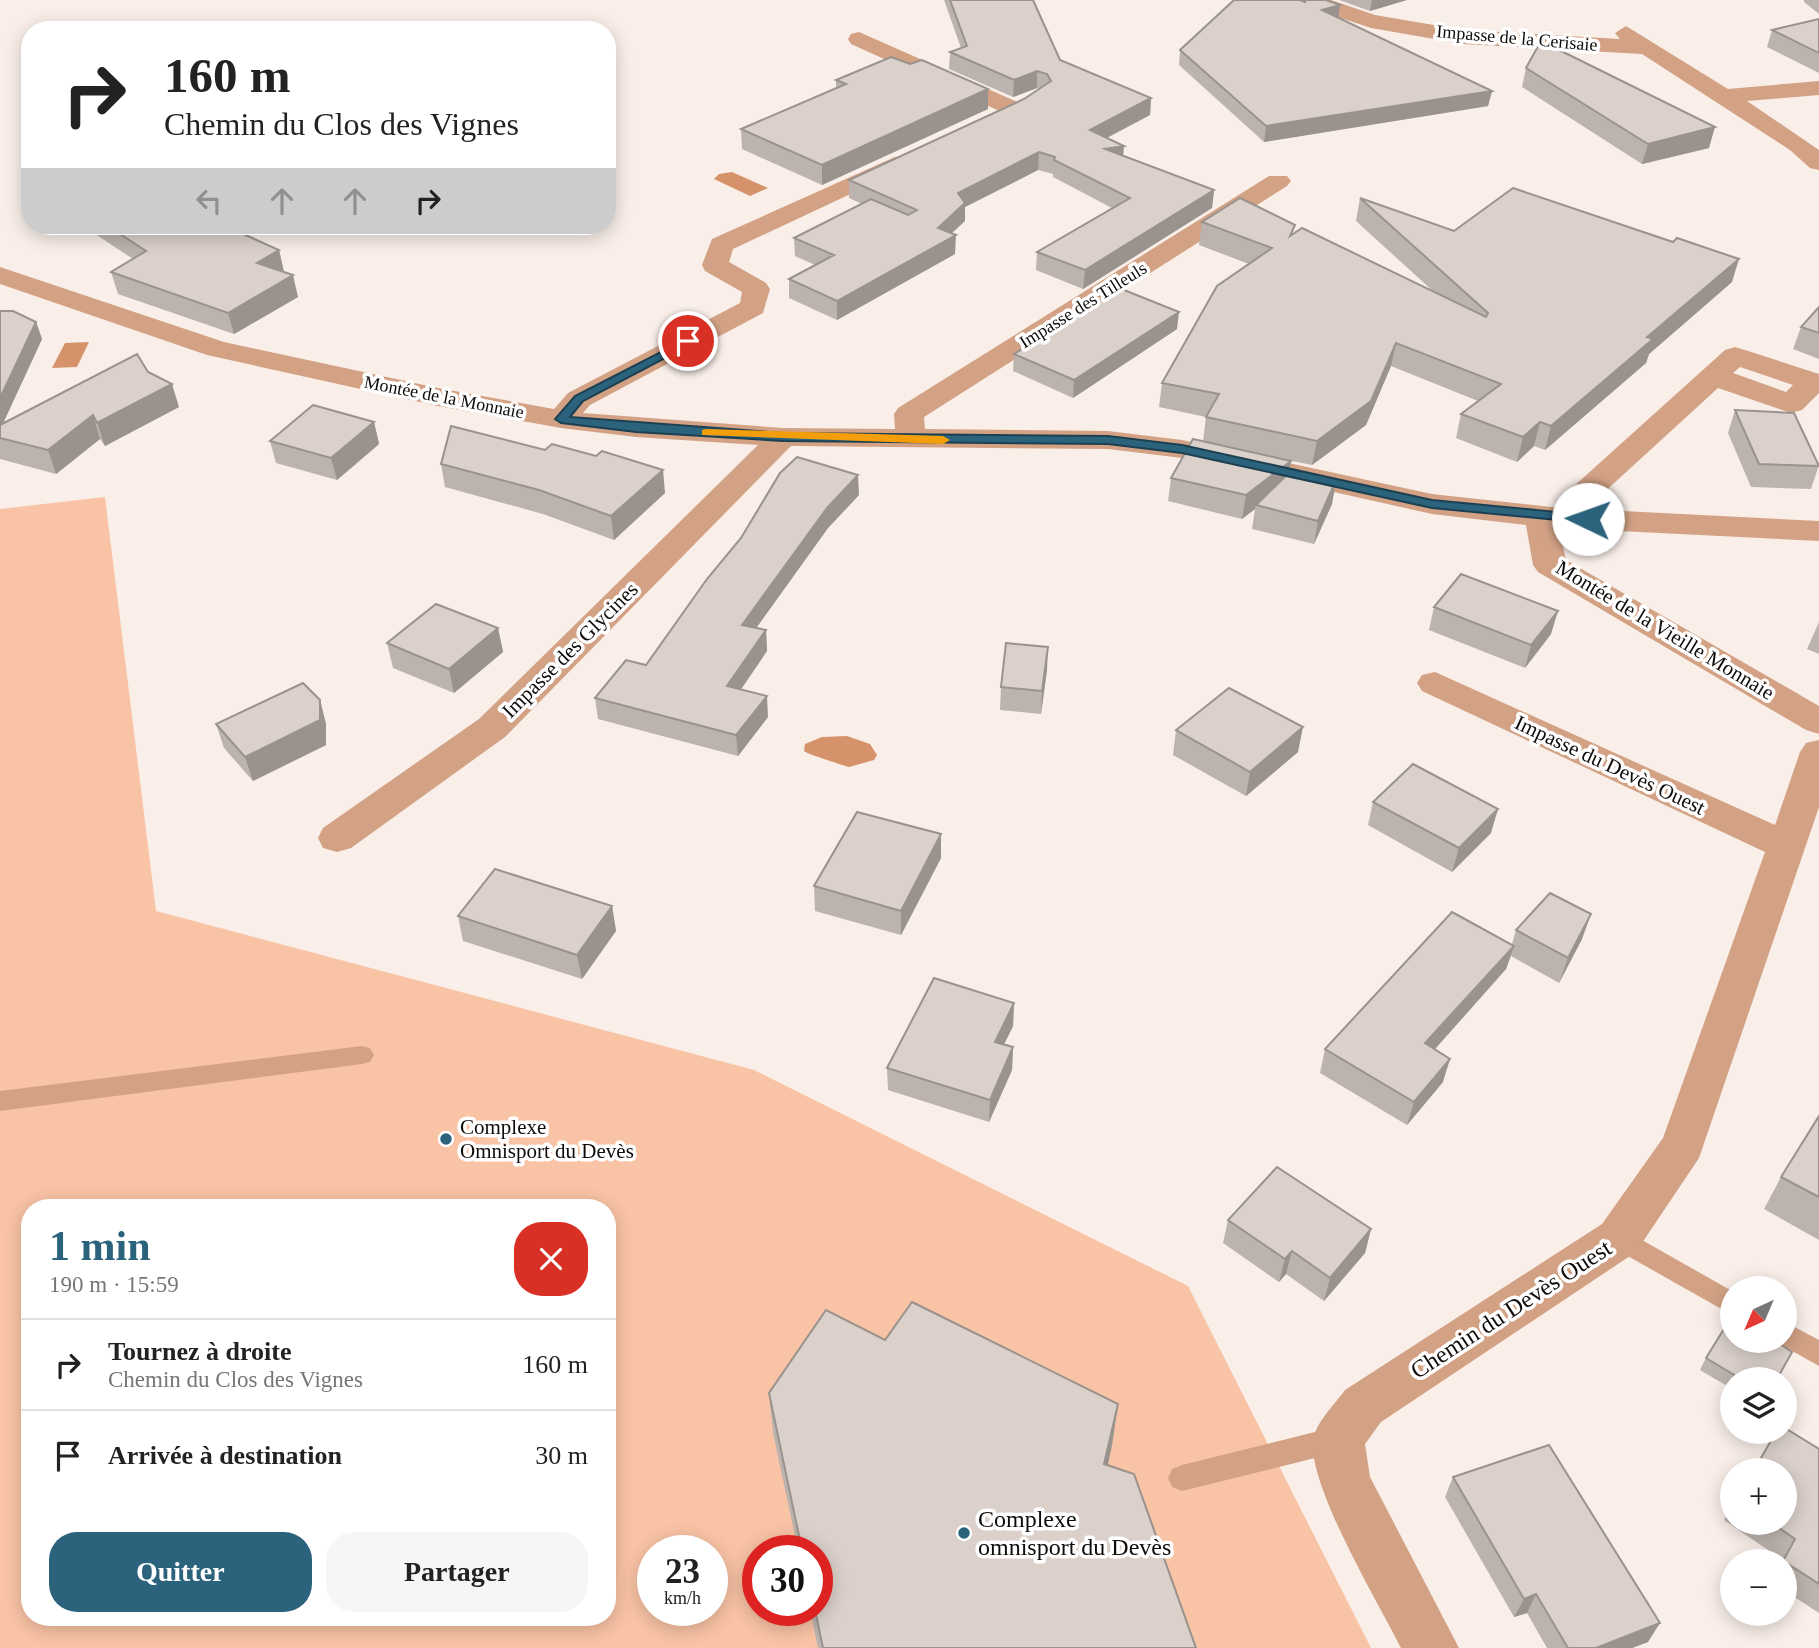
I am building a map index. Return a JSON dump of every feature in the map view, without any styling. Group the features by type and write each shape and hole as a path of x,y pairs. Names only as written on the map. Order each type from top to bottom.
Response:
{"street":[{"name":"Impasse de la Cerisaie","path":"1310,0 1371,21 1462,37 1645,47"},
{"path":"1608,19 1645,47 1799,145 1819,163"},
{"path":"859,39 1025,103 977,126"},
{"path":"1723,96 1819,88"},
{"path":"561,419 579,399 753,307 756,289 715,265 721,245 916,154"},
{"name":"Impasse des Tilleuls","path":"911,440 909,414 1279,181"},
{"name":"Montée de la Monnaie","path":"0,275 217,349 438,397 561,419 636,428 783,437 1108,440 1182,449 1432,504 1541,517 1819,531"},
{"path":"1588,519 1584,494 1735,356 1816,383"},
{"name":"Impasse des Glycines","path":"337,838 492,727 783,437"},
{"name":"Montée de la Vieille Monnaie","path":"1541,517 1550,565 1819,722"},
{"name":"Impasse du Devès Ouest","path":"1435,683 1786,846"},
{"name":"Chemin du Devès Ouest","path":"1339,1439 1363,1406 1619,1238 1683,1145 1819,752"},
{"path":"1339,1439 1344,1481 1431,1648"}],"lane":[{"path":"0,1101 362,1055"},
{"path":"1619,1238 1720,1297"},
{"path":"1797,1341 1819,1354"},
{"path":"1182,1478 1339,1439"}],"shaded area":[{"path":"732,172 768,188 750,196 714,179 719,174"},
{"path":"89,342 77,367 52,368 65,343"},
{"name":"Complexe Omnisport du Devès","path":"105,497 156,911 754,1070 1188,1286 1371,1648 0,1648 0,509"},
{"path":"847,736 870,744 877,755 874,760 849,767 804,751 805,744 822,737"}],"building":[{"path":"950,0 1033,0 1060,60 1151,98 1090,130 1124,146 1105,149 1214,190 1085,270 1037,252 1130,198 1054,160 1055,157 1039,152 958,193 965,203 938,228 956,235 837,301 789,279 834,255 794,238 871,199 908,215 917,210 849,180 1024,99 1051,81 1047,74 1037,71 1014,80 950,52 967,46"},
{"path":"1234,0 1326,0 1340,5 1322,10 1492,91 1266,126 1180,50"},
{"path":"1819,19 1819,53 1772,30"},
{"path":"1541,41 1715,127 1648,144 1526,68"},
{"path":"891,57 910,64 922,60 988,89 822,165 741,129 846,84 836,80"},
{"path":"1513,188 1673,242 1677,238 1739,259 1647,337 1653,339 1551,426 1540,422 1523,437 1461,414 1501,384 1396,343 1371,401 1317,441 1206,417 1219,394 1162,383 1217,286 1272,248 1202,222 1240,198 1295,225 1290,236 1302,228 1486,317 1488,313 1360,198 1454,231"},
{"path":"122,235 245,235 279,250 257,263 293,275 228,313 111,272 146,251"},
{"path":"1119,288 1179,312 1074,380 1014,354"},
{"path":"1819,307 1819,333 1801,327"},
{"path":"0,311 13,311 36,322 0,398"},
{"path":"137,354 148,372 172,384 97,423 93,415 48,450 0,438 0,425"},
{"path":"313,405 374,422 331,458 270,441"},
{"path":"1735,410 1794,413 1819,466 1759,464"},
{"path":"451,426 545,450 552,444 596,456 602,451 663,470 611,516 539,490 441,464"},
{"path":"1193,439 1291,461 1246,495 1171,478"},
{"path":"797,457 858,475 827,508 742,625 766,630 727,686 767,696 736,735 595,698 626,660 646,665 707,579 741,538 780,473"},
{"path":"1293,469 1336,480 1318,521 1256,505"},
{"path":"1461,574 1558,611 1531,645 1434,607"},
{"path":"436,604 498,628 449,669 387,643"},
{"path":"1006,643 1048,647 1042,691 1001,687"},
{"path":"303,683 320,700 320,720 245,757 216,724"},
{"path":"1229,688 1303,727 1250,772 1176,730"},
{"path":"1413,764 1498,809 1459,848 1373,802"},
{"path":"857,812 941,834 901,911 814,886"},
{"path":"495,869 612,906 577,955 458,916"},
{"path":"1550,893 1591,914 1568,958 1516,930"},
{"path":"1452,912 1514,946 1425,1043 1450,1059 1414,1102 1325,1049"},
{"path":"934,978 1014,1003 995,1042 1013,1047 990,1100 887,1068"},
{"path":"1819,1116 1819,1197 1781,1177"},
{"path":"1277,1167 1371,1229 1330,1278 1292,1251 1285,1259 1228,1220"},
{"path":"912,1302 1118,1404 1104,1464 1134,1474 1196,1648 823,1648 818,1626 833,1626 833,1535 799,1535 769,1393 826,1310 885,1340"},
{"path":"1720,1335 1720,1353 1791,1353 1784,1367 1721,1367 1706,1358"},
{"path":"1797,1435 1819,1449 1819,1584 1797,1570 1797,1549 1790,1549 1795,1539 1789,1535 1797,1535 1797,1458 1761,1458 1769,1444 1797,1444"},
{"path":"1549,1445 1660,1623 1596,1648 1568,1648 1536,1594 1524,1599 1453,1477"}],"slow traffic":[{"path":"706,432 783,437 943,440"}],"place":[{"name":"Complexe Omnisport du Devès","path":"446,1139"},
{"name":"Complexe omnisport du Devès","path":"964,1533"}],"route":[{"path":"688,341 579,399 561,419 636,428 783,437 1108,440 1182,449 1432,504 1541,517 1588,519"}]}
